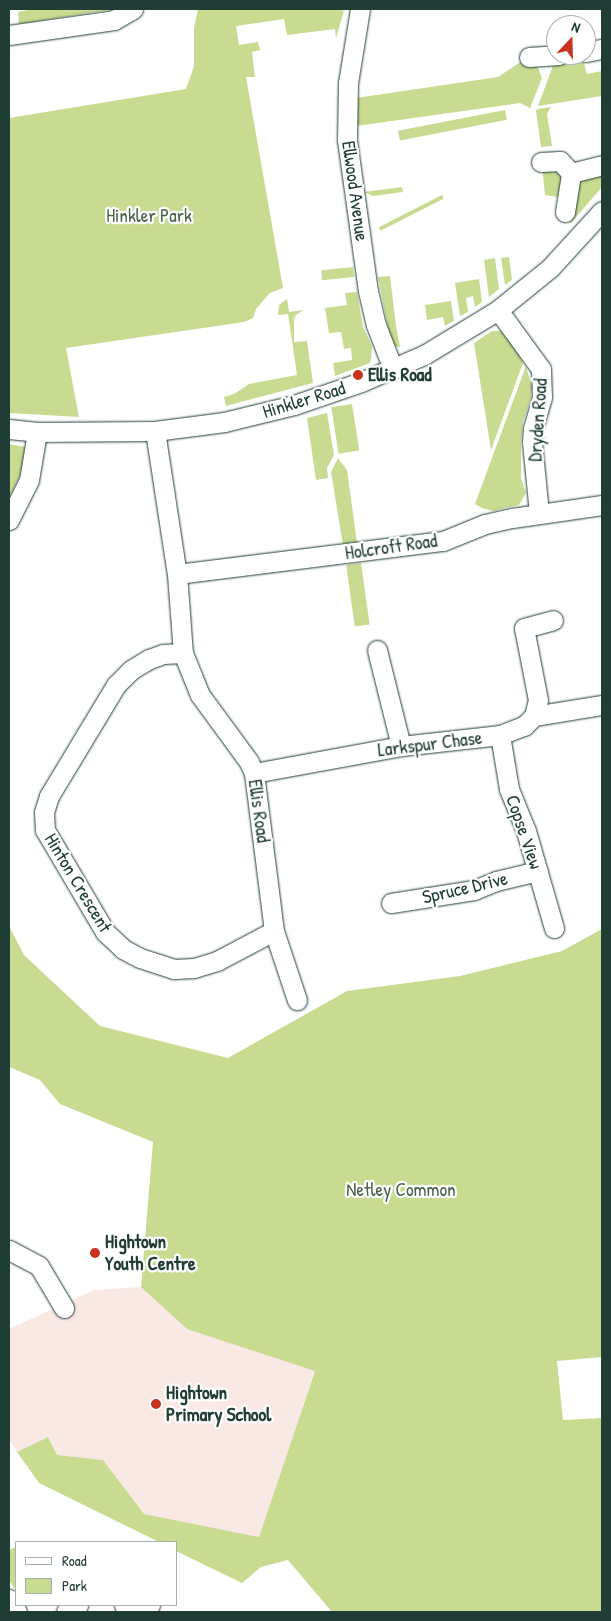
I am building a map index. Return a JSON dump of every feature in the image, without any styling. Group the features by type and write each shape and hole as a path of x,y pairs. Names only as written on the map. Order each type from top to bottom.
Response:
{"street":[{"path":"9,35 114,20 133,9"},
{"name":"Ellwood Avenue","path":"360,9 348,84 347,140 370,298 376,325 393,370"},
{"path":"530,57 546,56"},
{"path":"544,159 560,161 571,173"},
{"path":"571,173 602,166"},
{"path":"565,212 571,173"},
{"name":"Hinkler Road","path":"9,430 37,432 155,431 239,419 302,403 393,370 452,340 498,310 550,268 602,211"},
{"name":"Dryden Road","path":"498,310 541,369 542,397 533,428 532,442 540,514"},
{"name":"Ellis Road","path":"155,431 177,574 183,652 200,695 249,762 254,773 274,931 296,1000"},
{"path":"9,520 29,480 37,432"},
{"name":"Holcroft Road","path":"177,574 443,541 485,524 602,505"},
{"path":"534,716 538,700 524,628 553,620"},
{"path":"377,650 401,746"},
{"name":"Hinton Crescent","path":"183,652 164,654 149,659 131,670 116,684 49,796 44,812 46,830 105,932 123,949 140,958 174,969 194,968 217,961 274,931"},
{"name":"Larkspur Chase","path":"254,773 401,746 500,735 524,726 534,716 602,705"},
{"name":"Copse View","path":"500,735 509,789 526,831 554,928"},
{"name":"Spruce Drive","path":"390,903 474,890 496,881 538,871"},
{"path":"9,1250 39,1266 64,1308"},
{"path":"9,1599 17,1612"},
{"path":"126,1606 142,1609 148,1606"}],"shaded area":[{"name":"Hightown Primary School","path":"141,1287 187,1329 315,1370 259,1537 144,1514 103,1460 57,1455 48,1437 17,1452 9,1439 9,1329 94,1290"}],"green space":[{"path":"34,9 116,9 19,24 18,12"},
{"name":"Hinkler Park","path":"198,9 339,9 344,11 336,38 335,29 287,35 284,19 236,26 239,45 258,42 260,50 252,52 255,77 246,77 283,288 270,293 256,309 253,318 244,322 66,348 79,417 9,413 9,118 186,89 194,66 194,28"},
{"path":"522,61 534,64 542,78 530,108 520,103 356,126 356,98 498,77"},
{"path":"553,65 585,65 587,74 602,71 602,96 538,106"},
{"path":"551,107 547,114 552,146 541,147 536,111 537,109"},
{"path":"505,110 507,120 400,141 398,131"},
{"path":"542,166 563,168 558,197 545,195"},
{"path":"602,171 602,187 571,223 568,219 574,180"},
{"path":"402,187 403,192 373,196 364,192"},
{"path":"442,195 444,199 381,231 379,227"},
{"path":"509,257 512,280 505,285 501,258"},
{"path":"495,258 499,289 489,297 484,260"},
{"path":"353,267 354,277 322,280 321,270"},
{"path":"390,276 400,347 394,346 389,334 378,277"},
{"path":"479,279 482,302 475,307 473,296 466,298 468,312 460,316 455,283"},
{"path":"357,292 363,327 372,346 371,360 370,363 335,376 333,363 352,360 351,348 344,349 341,332 329,333 325,308 347,305 345,293"},
{"path":"287,299 289,312 304,310 296,315 294,319 294,342 307,341 313,383 226,406 224,397 234,394 249,384 297,375 288,314 278,315 279,305"},
{"path":"451,301 454,321 445,326 443,317 427,320 425,305"},
{"path":"492,331 501,331 517,350 523,363 491,450 474,343"},
{"path":"526,366 532,387 530,401 523,422 521,443 521,478 526,493 519,505 493,511 475,504"},
{"path":"352,404 359,450 339,454 331,407"},
{"path":"327,413 334,455 327,468 328,478 316,480 307,418"},
{"path":"9,444 25,447 27,451 25,465 9,498"},
{"path":"338,458 347,470 357,543 343,545 331,472"},
{"path":"361,563 370,624 355,626 346,565"},
{"name":"Netley Common","path":"9,926 24,955 100,1026 228,1058 347,991 460,976 562,951 602,929 602,1357 557,1361 563,1420 602,1418 602,1612 332,1612 288,1560 261,1567 242,1583 178,1552 178,1541 157,1541 39,1483 17,1452 48,1437 57,1455 103,1460 144,1514 259,1537 315,1371 187,1329 141,1287 153,1142 60,1104 40,1080 9,1067"},
{"path":"15,1547 14,1588 9,1580 9,1550"}],"place":[{"name":"Ellis Road","path":"358,375"},
{"name":"Hightown Youth Centre","path":"95,1253"},
{"name":"Hightown Primary School","path":"156,1404"}]}
